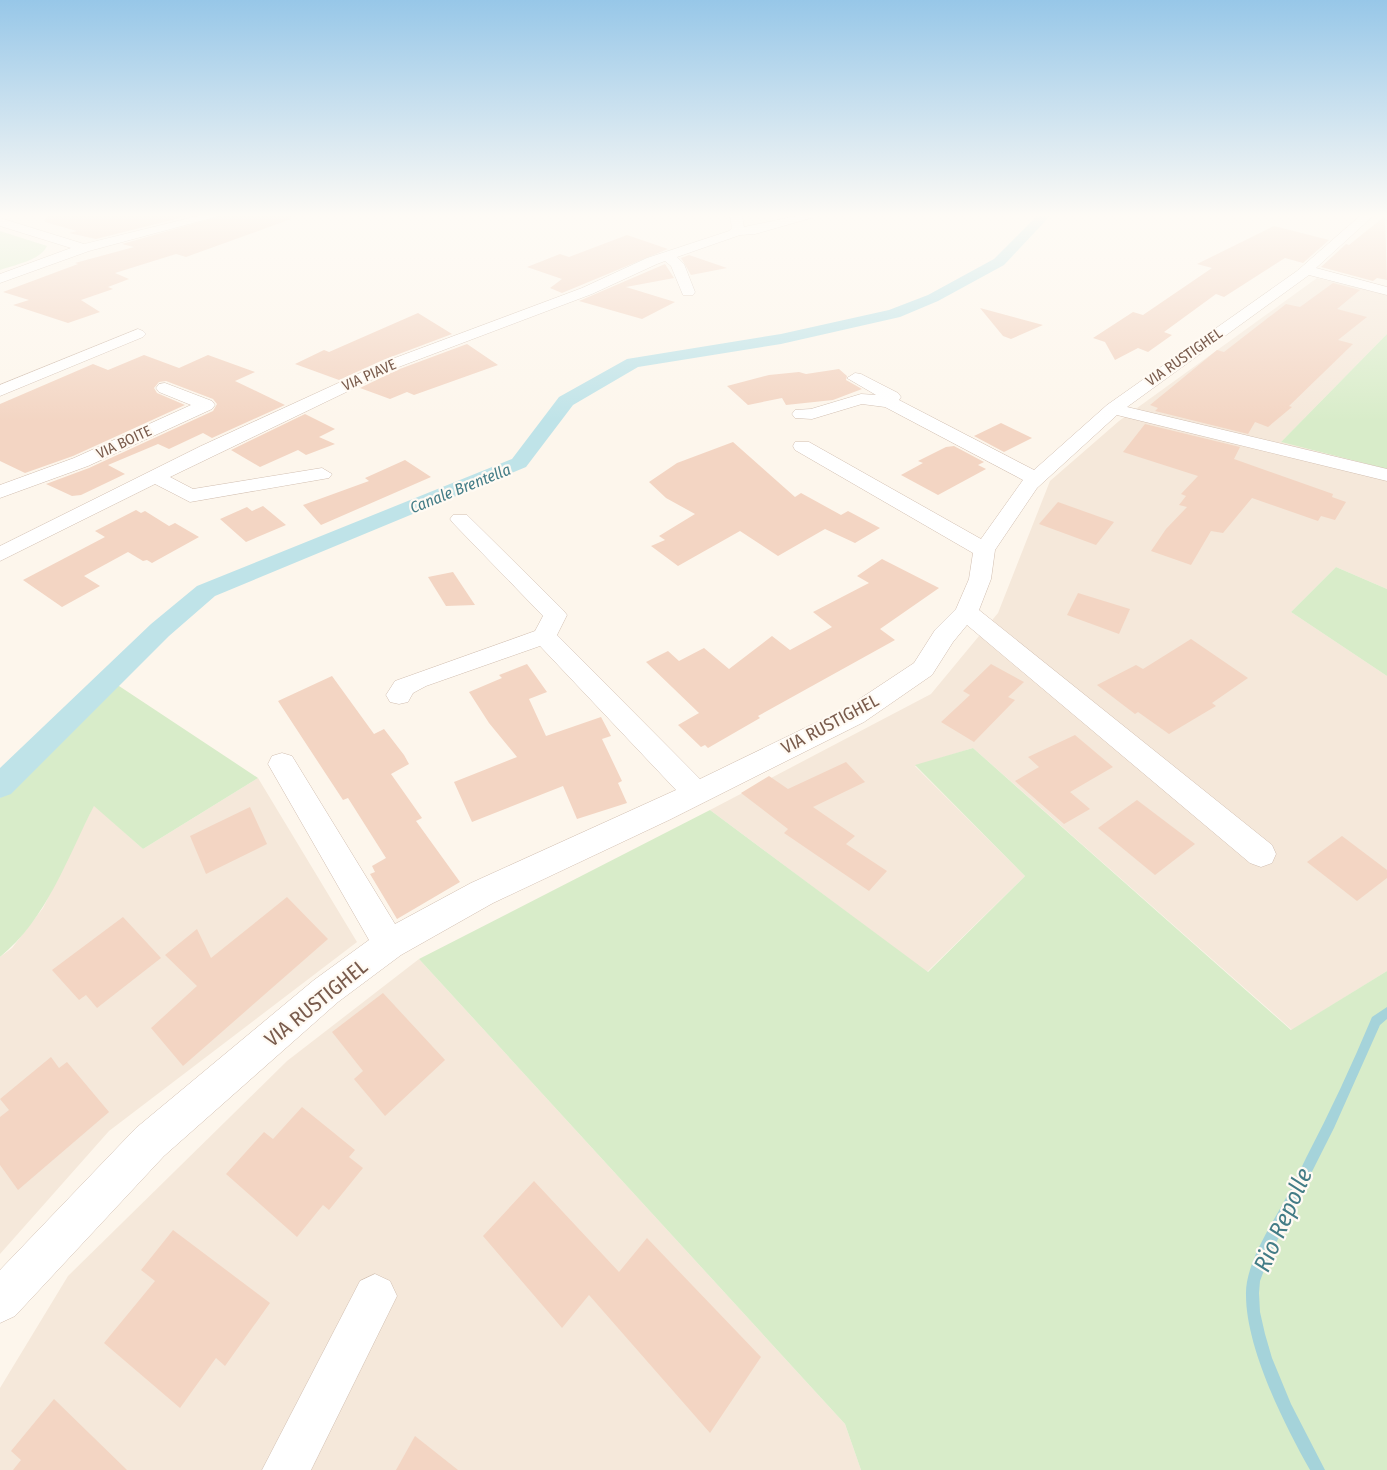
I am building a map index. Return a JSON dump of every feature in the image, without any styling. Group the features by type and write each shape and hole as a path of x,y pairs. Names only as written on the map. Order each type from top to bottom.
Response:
{"street":[{"name":"VIA PIAVE","path":"0,554 208,450 390,365 599,285"},
{"path":"685,285 688,292"},
{"name":"VIA RUSTIGHEL","path":"0,1301 150,1142 326,991 389,944 482,893 659,812 695,792 855,715 922,669 944,636 966,612 980,579 984,550 1040,475 1113,409 1286,285"},
{"path":"1362,285 1387,291"},
{"path":"0,391 138,334"},
{"path":"855,378 1040,475"},
{"name":"VIA BOITE","path":"0,492 81,462 206,405 165,388"},
{"path":"801,414 812,414 861,399 889,402 1040,475"},
{"path":"1113,409 1387,475"},
{"path":"802,446 984,550"},
{"path":"156,477 190,496 322,474"},
{"path":"399,695 404,687 417,680 544,636 555,615 460,519"},
{"path":"966,612 1261,854"},
{"path":"544,636 695,792"},
{"path":"282,764 389,944"},
{"path":"286,1470 375,1296"}],"shaded area":[{"path":"1308,285 1344,285 1387,295 1387,334 1281,442 1387,469 1387,589 1336,567 1291,612 1387,676 1387,971 1292,1030 973,748 915,766 1025,876 927,972 710,810 931,694 998,613 1050,481 1119,421"},
{"path":"258,778 357,942 109,1131 0,1254 0,957 12,948 43,908 94,805 143,849"},
{"path":"419,959 845,1424 861,1470 0,1470 0,1388 68,1276 287,1061"}],"green space":[{"path":"1387,334 1387,469 1281,442"},
{"path":"1336,567 1387,589 1387,676 1291,612"},
{"path":"116,684 258,778 143,849 94,806 65,867 43,906 31,925 0,957 0,798"},
{"path":"973,748 1291,1030 1387,971 1387,1470 861,1470 845,1424 419,959 710,810 928,972 1025,876 915,765"}],"building":[{"path":"23,285 114,285 108,287 113,289 81,300 100,312 68,323 13,305 29,300 3,292"},
{"path":"555,285 582,285 562,293 550,288"},
{"path":"617,285 639,285 626,287 675,302 642,319 579,301"},
{"path":"1188,285 1243,285 1224,297 1216,294 1164,332 1172,335 1148,352 1138,348 1115,360 1105,342 1093,338 1133,312 1143,315"},
{"path":"1331,285 1339,285 1360,290 1337,309 1367,317 1338,340 1353,344 1289,406 1292,407 1268,427 1255,422 1248,434 1155,411 1158,408 1150,405 1217,350 1224,352 1286,304 1300,307"},
{"path":"980,308 1043,325 1011,339 1003,336"},
{"path":"418,313 452,334 383,360 339,380 295,364 324,350 329,352"},
{"path":"467,344 498,365 414,395 407,392 390,399 360,388 397,370"},
{"path":"144,355 179,368 208,355 255,372 235,381 285,405 212,438 203,433 169,449 158,444 108,465 125,474 81,495 72,496 46,484 89,468 213,411 217,404 213,399 166,381 159,382 154,388 157,393 185,405 73,456 25,473 0,461 0,404 93,364 108,370"},
{"path":"839,369 847,376 846,380 862,389 833,400 786,405 782,398 748,405 727,386 769,375 799,372 806,374"},
{"path":"305,414 335,429 319,437 335,444 306,455 298,450 260,467 231,450"},
{"path":"1001,423 1032,438 1004,452 974,436"},
{"path":"1145,424 1240,447 1234,459 1333,494 1332,497 1346,502 1335,520 1321,516 1318,521 1252,498 1223,533 1211,531 1191,565 1151,551 1166,529 1187,507 1179,505 1186,496 1181,494 1198,476 1123,452"},
{"path":"733,442 795,497 801,493 841,515 848,511 880,528 855,543 825,529 778,556 740,531 678,566 651,546 665,540 659,536 695,514 666,498 649,482 677,463"},
{"path":"954,446 984,462 978,465 986,469 938,495 901,475 923,463 918,461 946,447"},
{"path":"405,460 431,477 321,525 303,505 369,481 365,478"},
{"path":"1058,502 1114,522 1096,545 1039,524"},
{"path":"263,506 286,525 246,542 220,519 247,507 252,511"},
{"path":"136,510 141,513 145,511 169,526 175,523 199,537 152,563 147,560 143,561 128,552 84,576 100,586 62,607 23,580 105,537 95,531"},
{"path":"882,559 939,588 880,629 895,640 758,716 760,718 708,748 705,745 701,747 678,725 699,713 646,662 668,651 679,661 704,648 729,669 772,636 790,650 832,627 813,612 869,583 857,576"},
{"path":"453,572 475,605 446,606 428,577"},
{"path":"1078,593 1130,609 1119,634 1067,615"},
{"path":"1191,639 1248,678 1212,703 1216,706 1169,734 1138,712 1135,714 1097,685 1136,665 1143,669"},
{"path":"527,664 547,692 529,699 546,736 601,717 611,736 602,739 622,781 618,783 627,803 577,819 563,786 472,822 454,782 517,757 489,723 469,692 502,678 499,675"},
{"path":"991,664 1024,682 1008,697 1015,700 974,742 941,722 970,695 963,691"},
{"path":"332,676 374,734 384,729 404,755 409,764 391,774 422,818 416,821 460,882 397,919 370,874 375,872 372,866 386,858 348,798 343,800 278,701"},
{"path":"1075,735 1113,767 1070,792 1090,809 1064,824 1015,781 1039,767 1028,757"},
{"path":"846,762 865,782 813,807 855,836 846,844 887,871 869,891 784,833 788,829 741,793 769,776 788,789"},
{"path":"1137,800 1195,844 1155,875 1098,828"},
{"path":"250,807 267,844 206,874 190,836"},
{"path":"1342,836 1387,870 1387,878 1357,901 1307,862"},
{"path":"287,897 328,939 183,1066 151,1028 197,986 165,955 197,929 211,958"},
{"path":"123,917 161,958 97,1008 86,995 79,1000 52,970"},
{"path":"383,993 445,1060 385,1116 354,1079 363,1071 332,1032"},
{"path":"51,1057 59,1068 67,1062 109,1112 18,1190 0,1165 0,1117 9,1110 0,1099"},
{"path":"302,1107 355,1150 349,1157 363,1168 329,1210 323,1205 297,1237 226,1174 264,1132 273,1139"},
{"path":"534,1181 619,1272 647,1238 761,1357 710,1433 589,1295 562,1328 483,1236"},
{"path":"173,1230 270,1303 225,1366 216,1358 180,1408 104,1343 155,1281 141,1270"},
{"path":"54,1399 127,1470 13,1470 21,1460 11,1451"},
{"path":"415,1436 458,1470 396,1470"}],"waterway":[{"name":"Canale Brentella","path":"0,786 160,630 206,591 519,463 566,401 633,363 744,343 781,339 894,314 933,298 958,285"},
{"name":"Rio Repolle","path":"1318,1470 1275,1384 1258,1334 1252,1293 1264,1253 1330,1124 1376,1021 1387,1012"}]}
